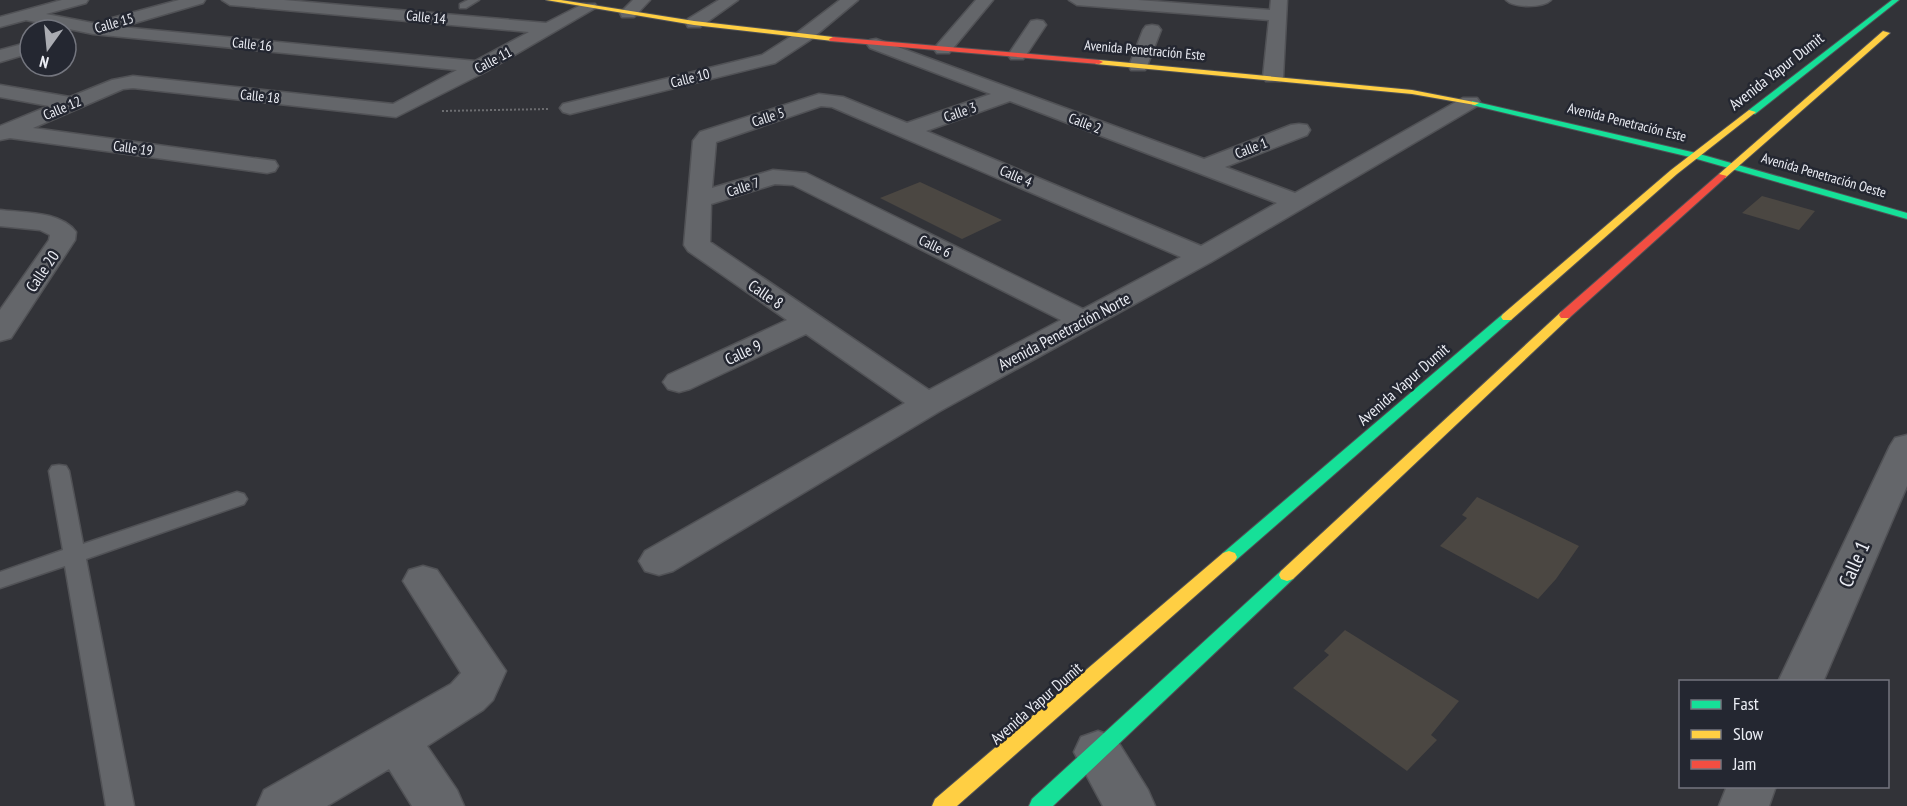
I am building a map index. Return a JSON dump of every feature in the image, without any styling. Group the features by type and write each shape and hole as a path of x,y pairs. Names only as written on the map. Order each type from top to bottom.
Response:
{"main road":[{"name":"Avenida Penetración Este","path":"549,0 694,23 876,44 1273,77 1412,92 1470,102 1732,165"},
{"name":"Avenida Yapur Dumit","path":"942,806 1694,155 1896,0"},
{"path":"1039,806 1590,292 1732,165 1898,23"},
{"name":"Avenida Penetración Oeste","path":"1732,165 1907,216"}],"street":[{"path":"0,22 59,2 80,0"},
{"name":"Calle 15","path":"78,33 197,0"},
{"name":"Calle 14","path":"230,0 550,29"},
{"path":"389,14 421,0"},
{"path":"628,13 642,0"},
{"path":"694,23 730,0"},
{"name":"Calle 10","path":"570,108 768,59 804,36 850,0"},
{"path":"943,49 985,0"},
{"path":"1077,0 1279,8 1273,77"},
{"path":"1514,0 1542,1"},
{"name":"Calle 11","path":"396,111 589,7"},
{"name":"Calle 16","path":"25,15 93,29 480,67"},
{"path":"1017,55 1037,25"},
{"path":"1138,66 1152,30"},
{"name":"Calle 2","path":"876,44 1295,201"},
{"path":"0,56 18,51"},
{"name":"Calle 18","path":"125,83 396,111"},
{"name":"Calle 12","path":"2,132 125,83"},
{"path":"0,91 72,104"},
{"name":"Calle 3","path":"909,130 1010,94"},
{"name":"Calle 5","path":"708,137 819,100 828,100"},
{"name":"Calle 4","path":"828,100 837,101 909,130 1202,256"},
{"name":"Avenida Penetración Norte","path":"659,561 928,404 1202,256 1470,102"},
{"name":"Calle 1","path":"1203,166 1299,130"},
{"name":"Calle 19","path":"2,132 267,166"},
{"name":"Calle 8","path":"708,137 704,141 697,245 928,404"},
{"name":"Calle 7","path":"700,200 773,177 786,176"},
{"name":"Calle 6","path":"786,176 798,178 1083,320"},
{"name":"Calle 20","path":"0,218 47,225 63,232 62,240 0,332"},
{"name":"Calle 9","path":"679,382 807,322"},
{"name":"Calle 1","path":"1800,680 1907,446"},
{"path":"282,806 397,740 467,697 477,687 484,671 423,581"},
{"path":"397,740 439,806"},
{"path":"1098,752 1130,806"},
{"path":"1744,806 1751,788"}],"lane":[{"path":"463,6 475,0"},
{"path":"59,471 120,806"},
{"path":"0,580 237,499"}],"path":[{"path":"396,111 570,108"}],"building":[{"path":"920,182 1002,220 962,239 880,198"},
{"path":"1762,196 1815,211 1799,230 1742,213"},
{"path":"1477,497 1579,546 1556,579 1538,599 1440,546 1467,518 1462,515"},
{"path":"1345,630 1459,701 1431,735 1437,740 1407,771 1293,688 1329,655 1324,651"}],"traffic: fast":[{"path":"1752,112 1896,0"},
{"path":"1475,103 1693,155 1907,216"},
{"path":"1229,557 1507,317"},
{"path":"1039,806 1287,575"}],"traffic: slow":[{"path":"549,0 694,23 833,39"},
{"path":"1722,176 1886,33"},
{"path":"1099,62 1412,92 1475,103"},
{"path":"1507,317 1674,172 1752,112"},
{"path":"1287,575 1565,315"},
{"path":"942,806 1229,557"}],"traffic: jam":[{"path":"833,39 1099,62"},
{"path":"1565,315 1722,176"}]}
